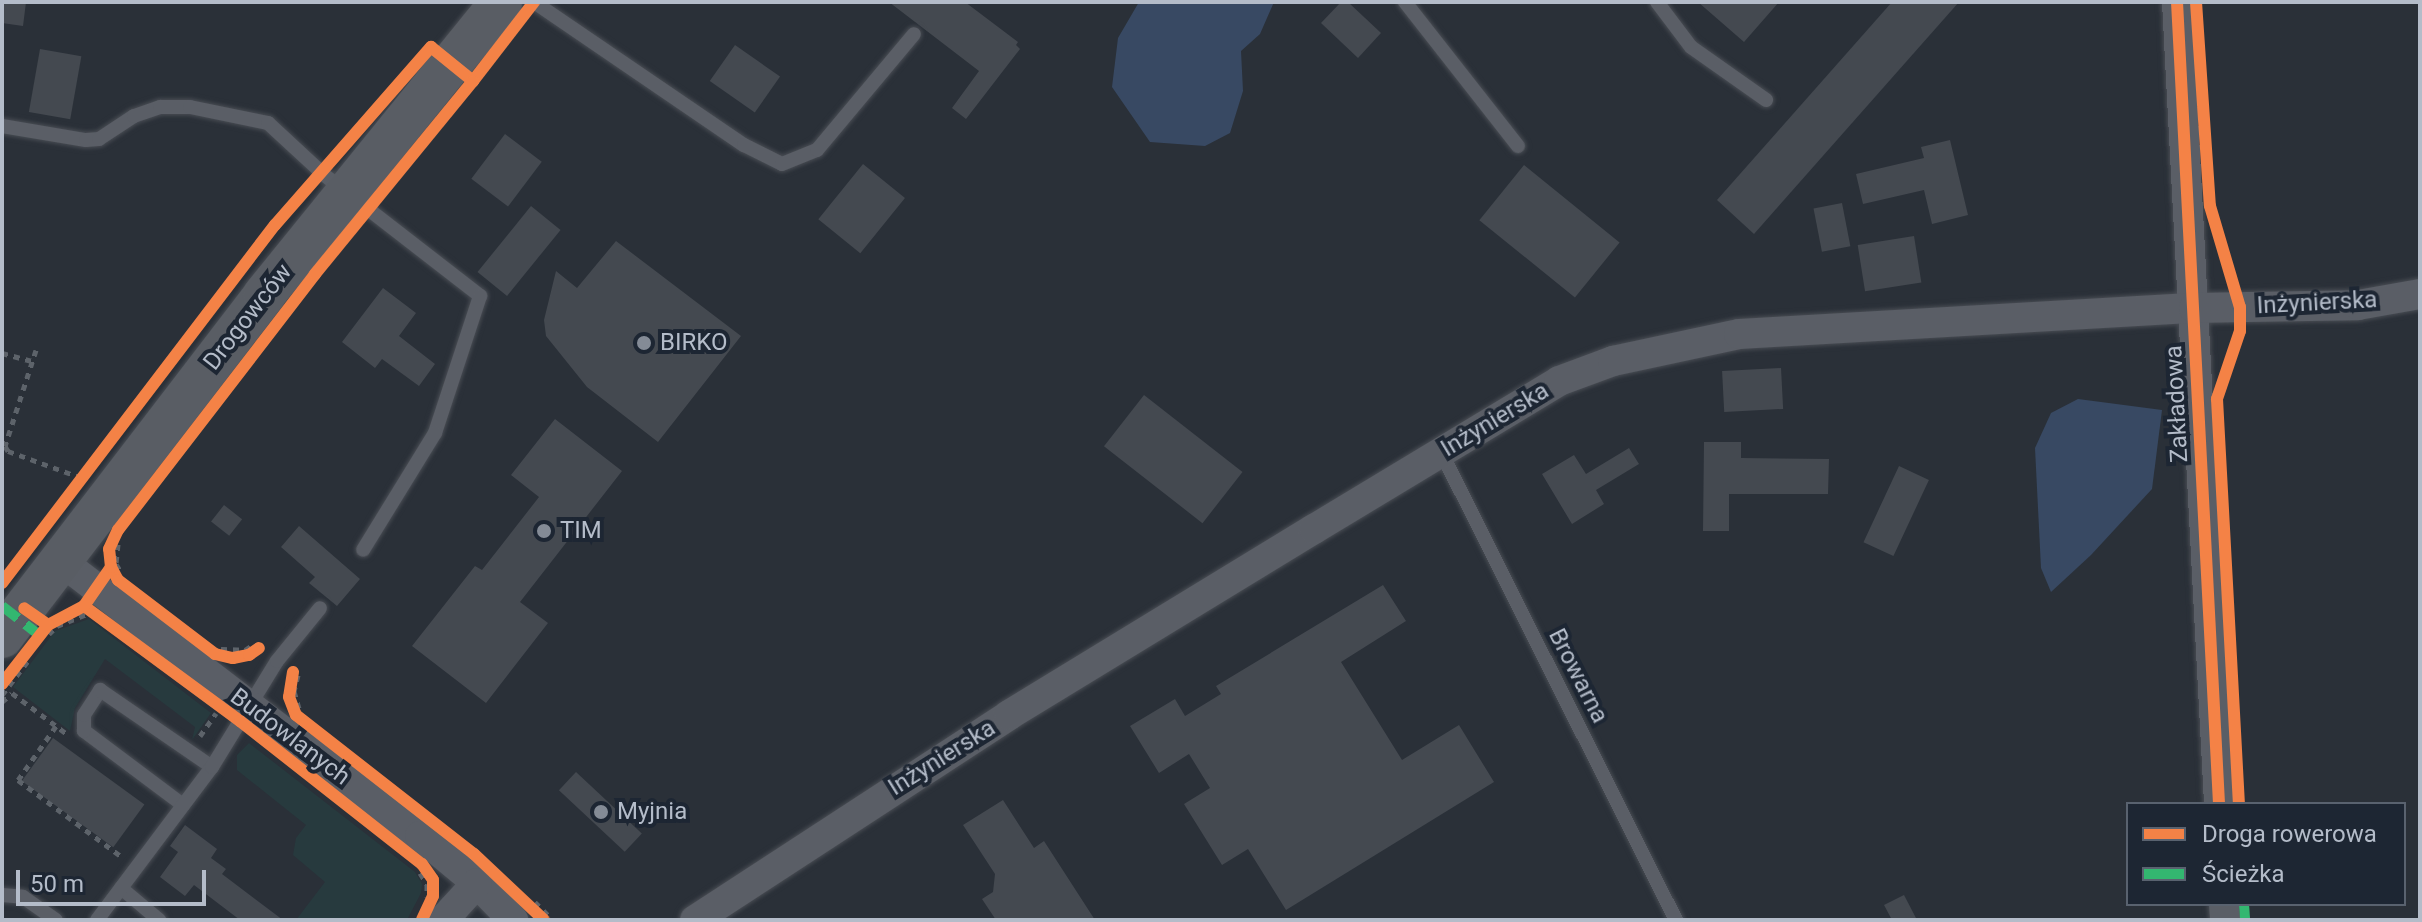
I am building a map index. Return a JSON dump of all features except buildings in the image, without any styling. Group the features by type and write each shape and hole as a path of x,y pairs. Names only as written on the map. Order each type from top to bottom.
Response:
{"main road":[{"name":"Drogowców","path":"32,635 61,561 347,192 501,2"}],"street":[{"name":"Zakładowa","path":"2177,2 2219,802"},
{"name":"Inżynierska","path":"695,920 1009,715 1559,381 1613,361 1662,348 1739,334 2194,308 2358,305 2420,294"},
{"name":"Budowlanych","path":"61,561 245,713 410,828 477,883 517,909"},
{"path":"436,916 477,883"}],"lane":[{"path":"534,2 744,145 782,164 817,150 914,34"},
{"path":"1405,2 1518,146"},
{"path":"1657,2 1691,47 1766,100"},
{"path":"2,126 86,140 99,139 134,116 160,107 190,107 247,116 268,123 347,192 480,296 466,349 435,433 363,550"},
{"name":"Browarna","path":"1441,452 1676,920"},
{"path":"97,920 212,767 271,671 320,608"},
{"path":"183,805 84,731 84,715 100,690 212,767"},
{"path":"121,888 159,920"},
{"path":"2,895 23,897 56,920"}],"path":[{"path":"36,350 5,446 8,451 82,478"},
{"path":"2,353 32,361"},
{"path":"2,684 32,635 104,594 109,549 120,531"},
{"path":"2,695 32,635"},
{"path":"205,646 215,654 233,658 254,651 271,671 291,678 289,697 296,715 309,725"},
{"path":"2,702 12,693 72,738"},
{"path":"217,703 245,713"},
{"path":"204,730 212,719"},
{"path":"56,726 18,780 125,860 134,848"},
{"path":"410,828 398,843 422,864 433,880 436,916"},
{"path":"517,909 544,920"}],"green space":[{"path":"89,619 211,713 192,740 195,727 105,659 75,708 70,731 13,687 55,631"},
{"path":"249,743 415,872 422,884 421,893 407,920 296,920 325,882 293,855 296,838 306,825 237,770 237,755"}],"water":[{"path":"1139,2 1274,2 1260,34 1241,51 1243,91 1230,133 1205,146 1150,142 1112,87 1118,38"},
{"path":"2078,399 2162,410 2152,489 2091,555 2051,592 2041,568 2035,448 2051,413"}],"marked path":[{"path":"2,606 43,638"},
{"path":"2244,906 2245,920"}],"cycle path":[{"path":"2,583 275,225 431,47 473,81 534,2"},
{"path":"2177,2 2219,802"},
{"path":"2196,2 2210,206 2240,307 2240,331 2217,399 2239,802"},
{"path":"48,625 84,606 111,567 109,549 118,530 315,274 473,81"},
{"path":"111,567 118,580 215,654 233,658 249,655 259,648"},
{"path":"84,606 240,721 422,864 433,880 433,896 422,920"},
{"path":"2,684 48,625 24,608"},
{"path":"293,672 289,697 296,715 474,854 544,920"}],"place":[{"name":"BIRKO","path":"644,343"},
{"name":"TIM","path":"544,531"},
{"name":"Myjnia","path":"601,812"}]}
